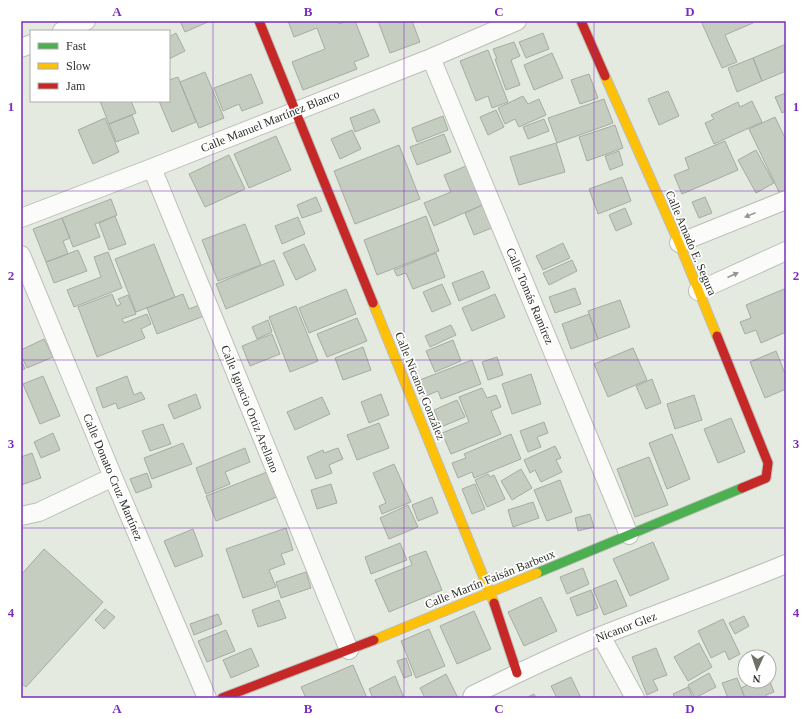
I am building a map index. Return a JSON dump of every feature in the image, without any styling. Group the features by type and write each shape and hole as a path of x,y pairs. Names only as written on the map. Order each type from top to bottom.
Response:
{"street":[{"path":"64,30 86,21"},
{"name":"Calle Nicanor González","path":"259,21 490,592 517,673"},
{"name":"Calle Manuel Martínez Blanco","path":"21,218 431,58 517,21"},
{"name":"Calle Amado E. Segura","path":"581,21 679,244 768,463 766,478"},
{"name":"Calle Tomás Ramírez","path":"431,58 629,535"},
{"name":"Calle Ignacio Ortiz Arellano","path":"152,168 349,650"},
{"path":"679,244 786,200"},
{"path":"698,291 786,251"},
{"name":"Calle Donato Cruz Martínez","path":"21,255 207,698"},
{"path":"21,516 39,512 113,477"},
{"name":"Calle Martín Faisán Barbeux","path":"222,698 349,650 766,478"},
{"name":"Nicanor Glez","path":"472,698 473,695 517,673 601,636 786,564"},
{"path":"601,636 635,698"}],"building":[{"path":"180,21 210,21 185,32"},
{"path":"288,21 338,21 339,24 347,21 355,21 369,56 354,62 357,69 303,90 292,62 325,49 317,28 294,37"},
{"path":"378,21 412,21 420,42 390,53"},
{"path":"701,21 752,21 753,23 725,35 737,62 722,68"},
{"path":"176,33 185,51 170,58 170,36"},
{"path":"543,33 549,49 526,58 519,42"},
{"path":"514,42 520,56 511,60 520,85 506,90 493,49"},
{"path":"786,44 786,71 762,81 753,58"},
{"path":"488,50 508,102 492,108 488,96 476,101 460,61"},
{"path":"552,53 563,78 534,90 524,65"},
{"path":"753,58 762,81 737,92 728,68"},
{"path":"205,72 224,118 199,128 180,82"},
{"path":"251,74 263,103 242,111 239,104 223,111 214,88"},
{"path":"589,74 598,98 580,104 571,80"},
{"path":"178,77 196,122 172,132 159,102 170,102 170,80"},
{"path":"668,91 679,116 659,125 648,99"},
{"path":"786,93 786,111 782,113 775,97"},
{"path":"523,96 528,104 539,99 546,115 519,127 515,119 505,124 498,108"},
{"path":"604,99 613,123 557,143 548,118"},
{"path":"752,101 762,122 714,144 705,123 714,119 711,115 738,102 740,107"},
{"path":"100,102 131,102 136,113 109,124"},
{"path":"374,109 380,122 355,132 350,118"},
{"path":"496,110 504,127 488,135 480,117"},
{"path":"132,115 139,133 116,142 109,124"},
{"path":"443,116 448,130 417,142 412,128"},
{"path":"775,117 786,140 786,192 780,194 749,129"},
{"path":"105,118 119,152 93,164 78,130"},
{"path":"544,119 549,131 528,139 523,127"},
{"path":"615,125 623,148 587,161 579,137"},
{"path":"352,130 361,149 340,159 331,139"},
{"path":"444,134 451,152 417,165 410,147"},
{"path":"276,136 291,170 249,188 234,154"},
{"path":"725,141 738,170 682,194 674,175 689,169 685,158"},
{"path":"556,143 565,172 519,185 510,157"},
{"path":"399,145 420,199 355,224 334,171"},
{"path":"756,150 774,183 756,193 738,160"},
{"path":"619,151 623,165 610,170 605,156"},
{"path":"229,155 245,189 205,207 189,174"},
{"path":"471,164 487,203 434,226 424,203 451,192 444,175"},
{"path":"622,177 631,201 598,214 589,189"},
{"path":"316,197 322,211 302,218 297,205"},
{"path":"705,197 712,213 699,218 692,202"},
{"path":"111,199 117,215 95,224 100,237 73,247 62,218"},
{"path":"487,203 497,226 474,235 465,213"},
{"path":"625,208 632,224 616,231 609,215"},
{"path":"115,216 126,244 109,250 99,223"},
{"path":"426,216 439,251 377,275 364,240"},
{"path":"298,217 305,234 282,244 275,226"},
{"path":"62,218 70,238 63,241 68,254 46,262 33,229"},
{"path":"245,224 261,265 218,281 202,240"},
{"path":"563,243 570,258 543,270 536,256"},
{"path":"154,244 175,297 136,312 115,259"},
{"path":"304,244 316,270 296,280 283,253"},
{"path":"78,250 87,271 54,283 46,262"},
{"path":"108,252 122,288 74,307 67,290 101,277 94,257"},
{"path":"436,253 445,277 413,289 406,273 397,276 394,270"},
{"path":"274,260 284,285 226,309 216,284"},
{"path":"572,260 577,271 549,285 543,273"},
{"path":"483,271 490,288 459,301 452,283"},
{"path":"442,284 451,304 432,312 423,292"},
{"path":"575,288 581,304 555,313 549,297"},
{"path":"346,289 356,314 309,333 299,308"},
{"path":"784,289 786,294 786,332 761,343 756,330 745,334 740,322 751,318 746,305"},
{"path":"112,294 117,306 121,304 118,299 128,295 136,314 122,319 124,323 147,314 151,324 141,329 145,338 97,357 78,307"},
{"path":"183,294 189,309 199,305 204,316 157,334 147,308"},
{"path":"495,294 505,317 472,331 462,308"},
{"path":"620,300 630,327 598,339 588,311"},
{"path":"296,306 318,361 290,372 269,317"},
{"path":"589,314 598,339 571,349 562,324"},
{"path":"357,318 367,341 327,357 317,334"},
{"path":"268,320 272,332 257,339 252,327"},
{"path":"451,325 456,335 430,347 425,336"},
{"path":"272,334 280,354 250,366 242,346"},
{"path":"44,339 53,357 27,368 21,355 21,350"},
{"path":"453,340 461,361 435,372 426,351"},
{"path":"363,347 371,370 343,380 335,358"},
{"path":"633,348 647,380 608,397 594,364"},
{"path":"776,351 786,376 786,389 765,398 750,362"},
{"path":"497,357 503,375 488,380 482,362"},
{"path":"21,359 25,369 21,370"},
{"path":"472,360 481,384 441,399 438,391 423,397 417,381"},
{"path":"531,374 541,404 512,414 502,384"},
{"path":"43,376 60,416 40,424 23,384"},
{"path":"127,376 134,395 141,392 145,399 118,409 116,403 103,408 96,388"},
{"path":"652,379 661,403 646,409 636,386"},
{"path":"482,388 487,398 496,395 501,407 491,411 501,434 451,454 442,433 469,422 459,397"},
{"path":"196,394 201,408 174,419 168,405"},
{"path":"381,394 389,415 369,423 361,402"},
{"path":"694,395 702,420 675,429 667,404"},
{"path":"322,397 330,414 295,430 287,412"},
{"path":"457,400 465,417 441,427 434,410"},
{"path":"731,418 745,452 718,463 704,429"},
{"path":"544,422 548,433 537,437 541,447 528,452 520,431"},
{"path":"379,423 389,448 357,460 347,435"},
{"path":"163,424 171,444 150,451 142,431"},
{"path":"53,433 60,450 41,458 34,442"},
{"path":"511,434 521,459 474,478 472,472 458,478 452,463 466,458 464,454"},
{"path":"672,434 690,479 667,489 649,443"},
{"path":"183,443 192,464 152,479 144,458"},
{"path":"555,446 561,458 556,460 562,472 541,482 535,470 530,473 524,460"},
{"path":"245,448 250,462 225,472 230,484 206,494 196,468"},
{"path":"338,448 343,459 329,465 332,473 316,479 307,457 323,450 324,453"},
{"path":"32,453 41,478 21,485 21,457"},
{"path":"649,457 668,505 635,517 617,469"},
{"path":"394,464 411,502 382,514 379,506 386,503 373,473"},
{"path":"521,469 532,488 512,500 501,481"},
{"path":"267,472 277,497 216,521 206,496"},
{"path":"147,473 152,487 136,493 130,479"},
{"path":"488,474 490,477 494,475 505,499 487,507 475,480"},
{"path":"560,480 572,512 547,521 534,490"},
{"path":"331,484 337,503 317,509 311,490"},
{"path":"475,484 485,509 472,514 462,489"},
{"path":"432,497 438,513 418,521 412,505"},
{"path":"533,502 539,518 513,527 508,510"},
{"path":"408,505 418,527 389,539 380,518"},
{"path":"590,514 594,527 578,531 575,518"},
{"path":"286,528 293,550 281,554 285,564 269,570 276,587 243,598 226,549"},
{"path":"193,529 203,556 175,567 164,541"},
{"path":"653,542 669,579 630,596 613,559"},
{"path":"400,543 407,560 371,574 365,557"},
{"path":"44,549 103,602 26,687 21,683 21,575"},
{"path":"426,551 442,590 389,612 375,580 412,565 409,557"},
{"path":"583,568 589,584 567,594 560,577"},
{"path":"306,572 311,588 281,598 276,582"},
{"path":"616,580 627,606 604,615 593,589"},
{"path":"591,590 598,608 577,616 570,598"},
{"path":"541,597 557,631 524,646 508,612"},
{"path":"279,600 286,618 258,627 252,610"},
{"path":"105,609 115,617 104,629 95,620"},
{"path":"474,611 491,649 457,664 440,626"},
{"path":"218,614 222,624 194,635 190,624"},
{"path":"744,616 749,626 735,634 729,623"},
{"path":"723,619 738,649 737,656 729,660 725,651 711,658 698,631"},
{"path":"429,629 445,666 416,678 401,641"},
{"path":"226,630 235,651 207,662 198,641"},
{"path":"699,643 712,667 688,681 674,657"},
{"path":"251,648 259,666 231,678 223,660"},
{"path":"656,648 667,675 653,680 658,690 647,695 632,657"},
{"path":"406,658 412,675 404,678 397,661"},
{"path":"353,665 367,698 306,698 301,687"},
{"path":"709,673 716,687 695,698 688,685"},
{"path":"446,674 458,698 425,698 420,688"},
{"path":"395,676 404,698 373,698 369,689"},
{"path":"571,677 581,698 557,698 551,686"},
{"path":"737,678 737,689 741,689 745,698 728,698 722,683"},
{"path":"688,687 693,698 675,698 673,694"},
{"path":"741,689 773,689 774,692 766,695 767,698 745,698"},
{"path":"534,694 536,698 526,698"}],"traffic: fast":[{"path":"537,573 742,488"}],"traffic: slow":[{"path":"605,76 679,243 717,336"},
{"path":"373,303 494,603"},
{"path":"374,640 537,573"}],"traffic: jam":[{"path":"259,21 373,303"},
{"path":"581,21 605,76"},
{"path":"717,336 768,463 766,478 742,488"},
{"path":"494,603 517,673"},
{"path":"222,698 374,640"}]}
